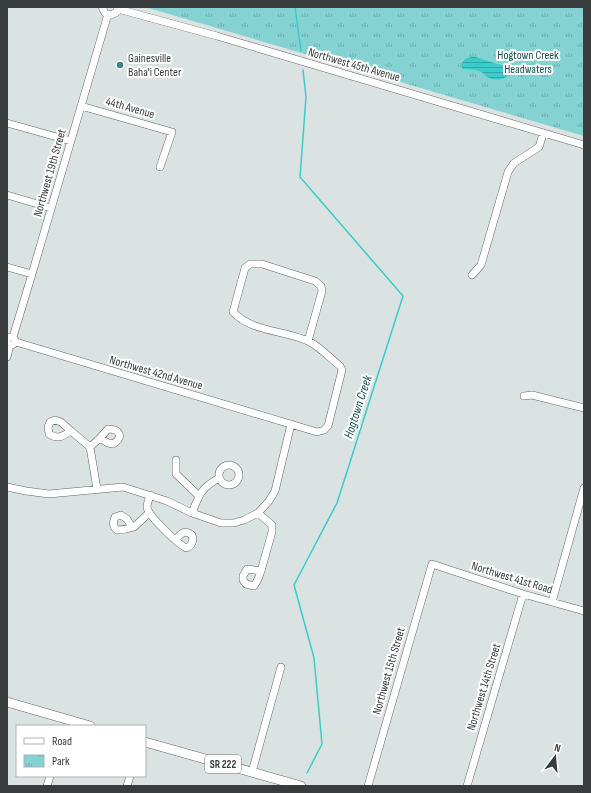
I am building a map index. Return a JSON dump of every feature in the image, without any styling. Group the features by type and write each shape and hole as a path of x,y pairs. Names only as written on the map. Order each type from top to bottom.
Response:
{"main road":[{"path":"7,702 66,723 82,725"},
{"name":"SR 222","path":"146,742 301,786"}],"street":[{"path":"102,7 105,13 108,14 114,14 118,8"},
{"name":"Northwest 45th Avenue","path":"118,8 584,145"},
{"name":"Northwest 19th Street","path":"7,357 108,14"},
{"name":"44th Avenue","path":"81,106 172,132 160,167"},
{"path":"7,123 71,141"},
{"path":"472,275 481,265 508,172 514,163 539,147 543,134"},
{"path":"7,195 51,208"},
{"path":"250,264 262,264 315,281 321,286 322,291 308,341 240,320 236,316 233,312 245,268 250,264"},
{"path":"7,267 32,274"},
{"name":"Northwest 42nd Avenue","path":"11,341 318,432 324,430 328,426 342,370 340,366 308,341"},
{"path":"524,396 532,395 584,408"},
{"path":"7,487 49,494 123,488 167,501 192,513 221,523 234,523 258,513 269,501 275,491 291,424"},
{"path":"71,431 90,447 97,489"},
{"path":"90,447 100,438"},
{"path":"176,460 176,474 199,496"},
{"path":"192,513 199,496 210,483 220,478"},
{"path":"552,602 584,488"},
{"path":"150,495 147,508 149,513 175,540"},
{"path":"132,528 149,513"},
{"path":"258,513 272,525 272,532 261,571"},
{"name":"Northwest 15th Street","path":"368,786 432,564 434,565"},
{"name":"Northwest 41st Road","path":"434,565 523,594 584,611"},
{"name":"Northwest 14th Street","path":"467,786 523,594"},
{"path":"252,772 281,667"}],"green space":[{"name":"Hogtown Creek Headwaters","path":"145,7 584,7 584,136"}],"shaded area":[{"path":"472,57 513,67 513,71 505,78 490,79 479,71 463,69 461,66 464,61"}],"waterway":[{"name":"Hogtown Creek","path":"295,7 301,51"},
{"name":"Hogtown Creek","path":"303,70 306,97 300,177 403,296 337,503 294,585 314,658 322,744 307,773"}],"place":[{"name":"Gainesville Baha'i Center","path":"120,65"}]}
